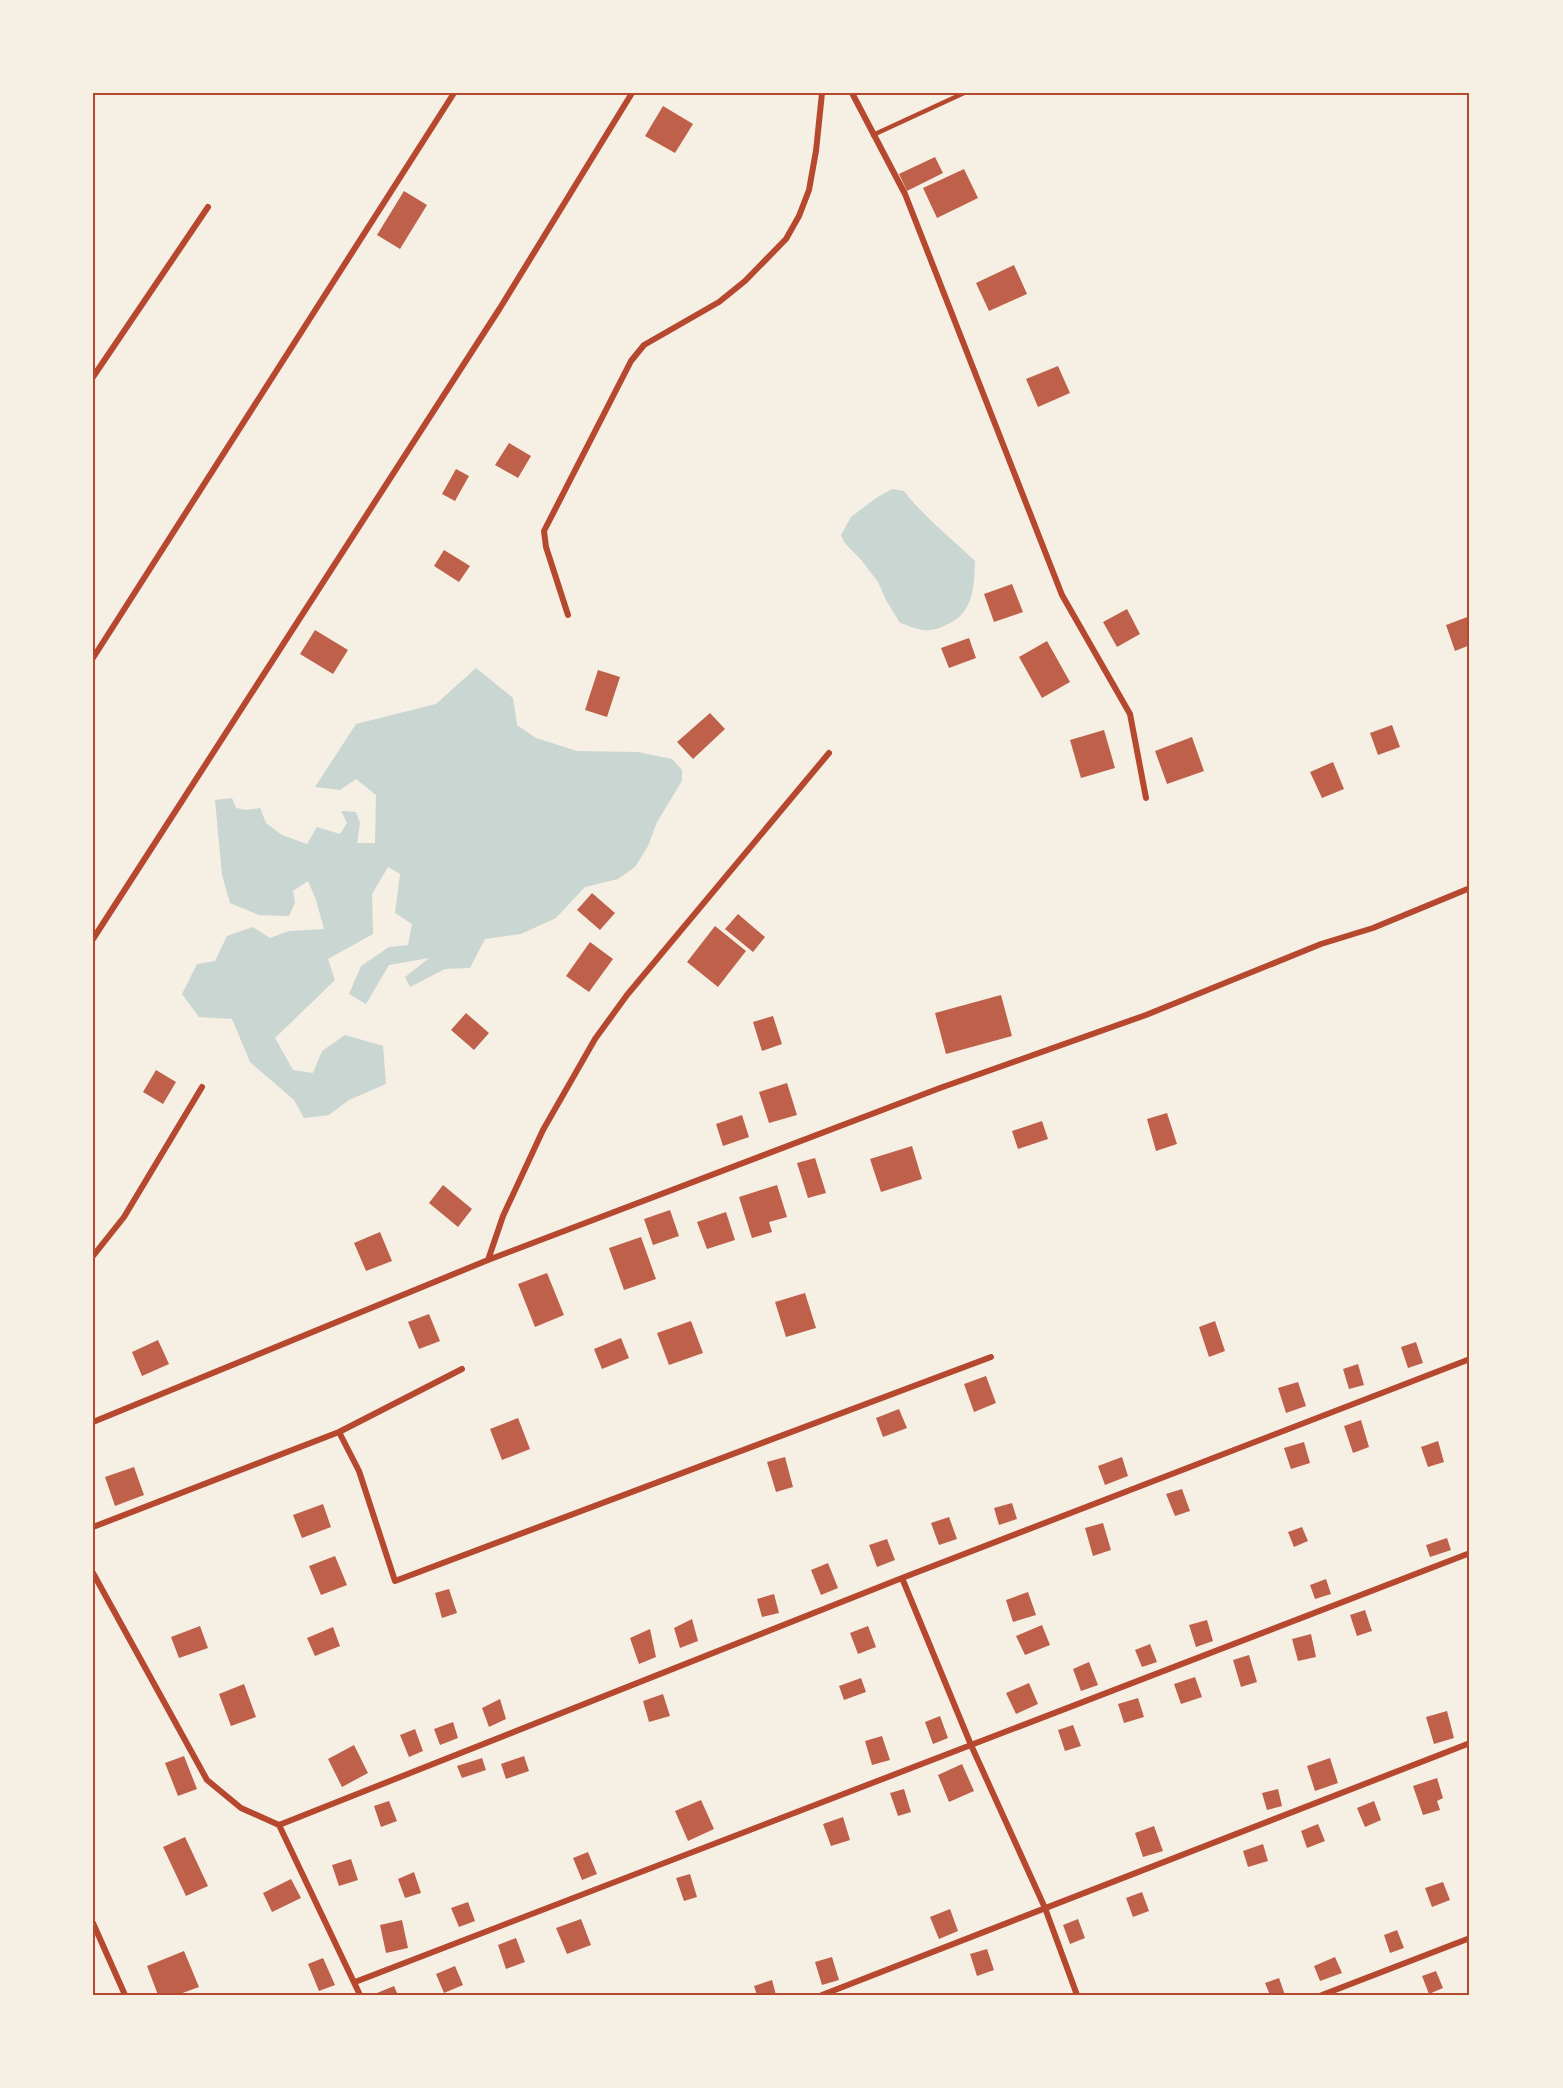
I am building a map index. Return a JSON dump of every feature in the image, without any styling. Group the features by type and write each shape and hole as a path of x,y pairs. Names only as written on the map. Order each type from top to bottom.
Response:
{"street":[{"path":"93,658 454,93"},
{"path":"93,939 500,308 632,93"},
{"path":"568,615 546,547 544,531 630,361 644,345 719,302 786,239 799,216 809,190 816,152 822,93"},
{"path":"852,93 905,194 1062,595 1130,714 1146,798"},
{"path":"93,377 208,207"},
{"path":"488,1260 503,1216 543,1131 595,1039 627,995 829,753"},
{"path":"93,1422 488,1260 940,1088 1146,1015 1321,944 1373,928 1470,888"},
{"path":"93,1256 124,1217 202,1087"},
{"path":"339,1432 359,1471 395,1581 991,1357"},
{"path":"279,1825 902,1578 1470,1359"},
{"path":"93,1527 339,1432 462,1370"},
{"path":"355,1982 1470,1553"},
{"path":"93,1573 207,1780 241,1808 279,1825 360,1995"},
{"path":"902,1578 971,1745 1045,1908 1077,1995"},
{"path":"822,1995 1470,1743"},
{"path":"93,1923 125,1995"},
{"path":"1322,1995 1470,1938"}],"lane":[{"path":"873,135 964,93"}],"shaded area":[{"path":"892,489 904,491 929,519 975,561 973,588 964,612 940,628 923,630 900,623 878,582 844,542 841,535 851,517"},
{"path":"476,668 513,698 517,725 536,738 577,751 638,752 672,759 682,770 682,781 657,822 648,846 635,867 618,879 585,887 556,918 521,934 485,939 470,968 445,969 410,987 405,977 429,958 389,965 366,1004 349,994 361,966 389,947 408,945 412,924 395,913 400,874 388,867 372,894 373,934 328,959 335,980 275,1038 293,1070 313,1073 322,1051 345,1035 383,1046 386,1084 349,1100 329,1115 304,1118 294,1100 250,1062 232,1019 199,1017 182,994 197,964 215,961 227,936 253,927 270,938 289,931 324,929 308,881 293,891 295,903 289,916 259,915 230,903 222,875 215,800 232,798 236,808 247,810 260,808 266,823 282,835 307,844 317,827 340,834 347,823 341,811 356,812 360,823 357,843 375,843 376,795 356,779 340,790 315,787 356,724 436,704"}],"building":[{"path":"663,106 693,124 675,153 645,136"},
{"path":"935,157 943,173 907,191 899,174"},
{"path":"964,169 978,198 937,218 923,188"},
{"path":"404,191 427,205 400,249 377,235"},
{"path":"1014,265 1027,294 989,311 976,283"},
{"path":"1058,366 1070,393 1038,407 1026,379"},
{"path":"509,443 531,456 518,478 495,465"},
{"path":"456,469 469,476 455,501 442,494"},
{"path":"444,550 470,566 459,582 434,566"},
{"path":"1012,584 1023,612 994,622 984,594"},
{"path":"1127,609 1140,634 1117,647 1103,622"},
{"path":"1470,616 1470,645 1455,651 1446,625"},
{"path":"315,630 348,650 333,674 300,654"},
{"path":"969,638 976,658 949,668 941,648"},
{"path":"1047,641 1070,682 1042,698 1019,657"},
{"path":"598,670 620,677 607,717 585,710"},
{"path":"710,713 725,729 693,759 677,742"},
{"path":"1392,725 1400,747 1378,755 1370,733"},
{"path":"1104,730 1115,768 1081,778 1070,740"},
{"path":"1192,737 1204,771 1167,784 1155,751"},
{"path":"1333,762 1344,789 1322,798 1310,772"},
{"path":"592,893 615,913 600,930 577,910"},
{"path":"738,914 765,937 753,952 725,929"},
{"path":"715,926 746,951 718,987 687,962"},
{"path":"590,942 613,959 589,992 566,976"},
{"path":"1001,995 1012,1036 946,1054 935,1013"},
{"path":"466,1013 489,1033 474,1050 451,1030"},
{"path":"773,1016 782,1044 762,1051 753,1022"},
{"path":"156,1070 176,1082 163,1104 143,1092"},
{"path":"787,1083 797,1115 769,1123 759,1092"},
{"path":"1167,1113 1177,1144 1156,1151 1147,1119"},
{"path":"742,1115 749,1137 723,1146 716,1124"},
{"path":"1042,1121 1048,1139 1018,1149 1012,1131"},
{"path":"912,1146 922,1179 881,1192 870,1159"},
{"path":"815,1158 826,1193 808,1198 797,1163"},
{"path":"443,1185 472,1209 458,1227 429,1203"},
{"path":"777,1185 787,1217 769,1222 772,1232 752,1238 739,1197"},
{"path":"670,1210 679,1236 653,1245 644,1219"},
{"path":"726,1212 735,1240 707,1249 697,1222"},
{"path":"380,1232 392,1261 366,1271 354,1243"},
{"path":"641,1237 656,1279 624,1290 609,1248"},
{"path":"547,1273 564,1315 535,1327 518,1284"},
{"path":"805,1293 816,1328 786,1337 775,1302"},
{"path":"429,1314 440,1341 419,1349 408,1322"},
{"path":"691,1321 703,1353 669,1365 657,1333"},
{"path":"1215,1321 1225,1351 1209,1357 1199,1327"},
{"path":"621,1338 629,1358 602,1369 594,1349"},
{"path":"158,1340 169,1364 142,1376 132,1352"},
{"path":"1416,1342 1423,1363 1408,1368 1401,1347"},
{"path":"1358,1364 1364,1385 1349,1389 1343,1369"},
{"path":"986,1376 996,1403 974,1412 964,1384"},
{"path":"1298,1382 1306,1406 1286,1413 1278,1388"},
{"path":"899,1409 907,1428 883,1437 876,1418"},
{"path":"518,1418 530,1449 502,1460 490,1429"},
{"path":"1361,1420 1369,1447 1353,1453 1344,1426"},
{"path":"1438,1441 1444,1462 1428,1467 1421,1447"},
{"path":"1304,1442 1310,1463 1291,1469 1284,1448"},
{"path":"785,1457 793,1487 776,1492 767,1462"},
{"path":"1122,1457 1128,1476 1105,1485 1098,1466"},
{"path":"134,1467 144,1495 115,1506 105,1477"},
{"path":"1182,1489 1190,1511 1175,1516 1166,1494"},
{"path":"1012,1503 1017,1519 999,1525 994,1508"},
{"path":"323,1504 331,1527 302,1538 293,1515"},
{"path":"949,1517 957,1539 939,1545 931,1523"},
{"path":"1103,1523 1111,1550 1093,1556 1085,1528"},
{"path":"1302,1527 1308,1541 1294,1547 1288,1532"},
{"path":"1447,1538 1451,1550 1430,1557 1426,1545"},
{"path":"887,1539 895,1560 877,1567 869,1545"},
{"path":"335,1556 347,1585 321,1595 309,1566"},
{"path":"828,1563 838,1588 821,1595 811,1570"},
{"path":"1326,1579 1331,1594 1315,1599 1310,1585"},
{"path":"449,1589 457,1613 442,1618 435,1593"},
{"path":"1028,1592 1036,1615 1013,1622 1006,1600"},
{"path":"774,1594 779,1613 762,1617 757,1599"},
{"path":"1365,1610 1372,1631 1357,1636 1350,1615"},
{"path":"692,1619 698,1641 680,1648 674,1628"},
{"path":"1207,1620 1213,1641 1196,1647 1189,1625"},
{"path":"1042,1625 1050,1645 1025,1655 1016,1636"},
{"path":"200,1626 208,1648 179,1658 171,1637"},
{"path":"868,1626 876,1647 858,1654 850,1633"},
{"path":"333,1627 340,1646 315,1656 307,1638"},
{"path":"650,1629 656,1657 639,1664 630,1638"},
{"path":"1311,1634 1316,1657 1298,1661 1292,1639"},
{"path":"1150,1644 1157,1662 1142,1667 1135,1650"},
{"path":"1249,1655 1257,1682 1241,1687 1233,1660"},
{"path":"1089,1662 1098,1685 1081,1691 1073,1669"},
{"path":"1195,1677 1202,1697 1181,1704 1174,1684"},
{"path":"861,1678 866,1692 844,1700 839,1686"},
{"path":"1029,1683 1038,1704 1016,1714 1006,1693"},
{"path":"244,1684 256,1717 231,1726 219,1694"},
{"path":"663,1694 670,1716 649,1722 643,1701"},
{"path":"1138,1698 1144,1717 1124,1723 1118,1704"},
{"path":"500,1699 506,1719 489,1727 482,1708"},
{"path":"1447,1711 1454,1738 1434,1744 1426,1717"},
{"path":"940,1716 948,1738 933,1744 925,1722"},
{"path":"453,1722 458,1738 440,1745 434,1729"},
{"path":"1073,1725 1081,1746 1065,1751 1058,1730"},
{"path":"415,1729 423,1751 409,1757 400,1735"},
{"path":"882,1736 890,1760 872,1765 865,1741"},
{"path":"354,1745 368,1773 342,1787 328,1759"},
{"path":"184,1756 197,1789 178,1796 165,1763"},
{"path":"524,1756 529,1771 506,1779 501,1764"},
{"path":"482,1758 486,1770 462,1778 457,1766"},
{"path":"1330,1758 1338,1783 1315,1791 1307,1766"},
{"path":"962,1764 974,1791 949,1802 938,1775"},
{"path":"1437,1778 1443,1798 1437,1801 1440,1810 1423,1815 1413,1786"},
{"path":"904,1789 911,1812 898,1816 890,1793"},
{"path":"1278,1789 1282,1806 1267,1810 1262,1793"},
{"path":"701,1800 714,1829 688,1841 675,1811"},
{"path":"389,1801 397,1821 381,1827 374,1806"},
{"path":"1374,1801 1381,1820 1365,1827 1357,1808"},
{"path":"843,1817 850,1840 831,1846 823,1824"},
{"path":"1318,1824 1325,1841 1307,1848 1301,1831"},
{"path":"1154,1826 1163,1851 1143,1857 1135,1833"},
{"path":"185,1837 208,1886 186,1896 163,1847"},
{"path":"1263,1844 1268,1861 1248,1867 1243,1851"},
{"path":"588,1852 597,1874 582,1880 573,1858"},
{"path":"351,1859 358,1880 339,1886 332,1865"},
{"path":"414,1872 421,1893 405,1898 398,1879"},
{"path":"690,1874 697,1897 684,1901 676,1878"},
{"path":"291,1879 301,1898 272,1912 263,1893"},
{"path":"1443,1882 1450,1900 1432,1907 1425,1888"},
{"path":"1142,1892 1149,1911 1133,1917 1126,1898"},
{"path":"468,1902 475,1921 459,1927 451,1908"},
{"path":"950,1909 958,1931 939,1939 930,1917"},
{"path":"581,1919 591,1945 567,1954 556,1928"},
{"path":"1078,1919 1085,1938 1070,1944 1063,1925"},
{"path":"402,1920 408,1948 386,1953 380,1925"},
{"path":"1397,1930 1404,1948 1390,1953 1384,1935"},
{"path":"516,1938 525,1962 506,1969 498,1945"},
{"path":"987,1949 994,1970 977,1976 970,1954"},
{"path":"184,1951 199,1987 177,1995 158,1995 147,1966"},
{"path":"832,1957 839,1980 822,1985 815,1962"},
{"path":"1335,1957 1342,1973 1320,1981 1314,1966"},
{"path":"323,1958 335,1985 319,1991 308,1964"},
{"path":"455,1966 463,1985 444,1993 436,1974"},
{"path":"1436,1971 1443,1988 1429,1994 1422,1976"},
{"path":"1279,1978 1285,1995 1270,1995 1265,1983"},
{"path":"772,1980 776,1995 757,1995 754,1986"},
{"path":"394,1986 398,1995 378,1995 377,1993"}]}
